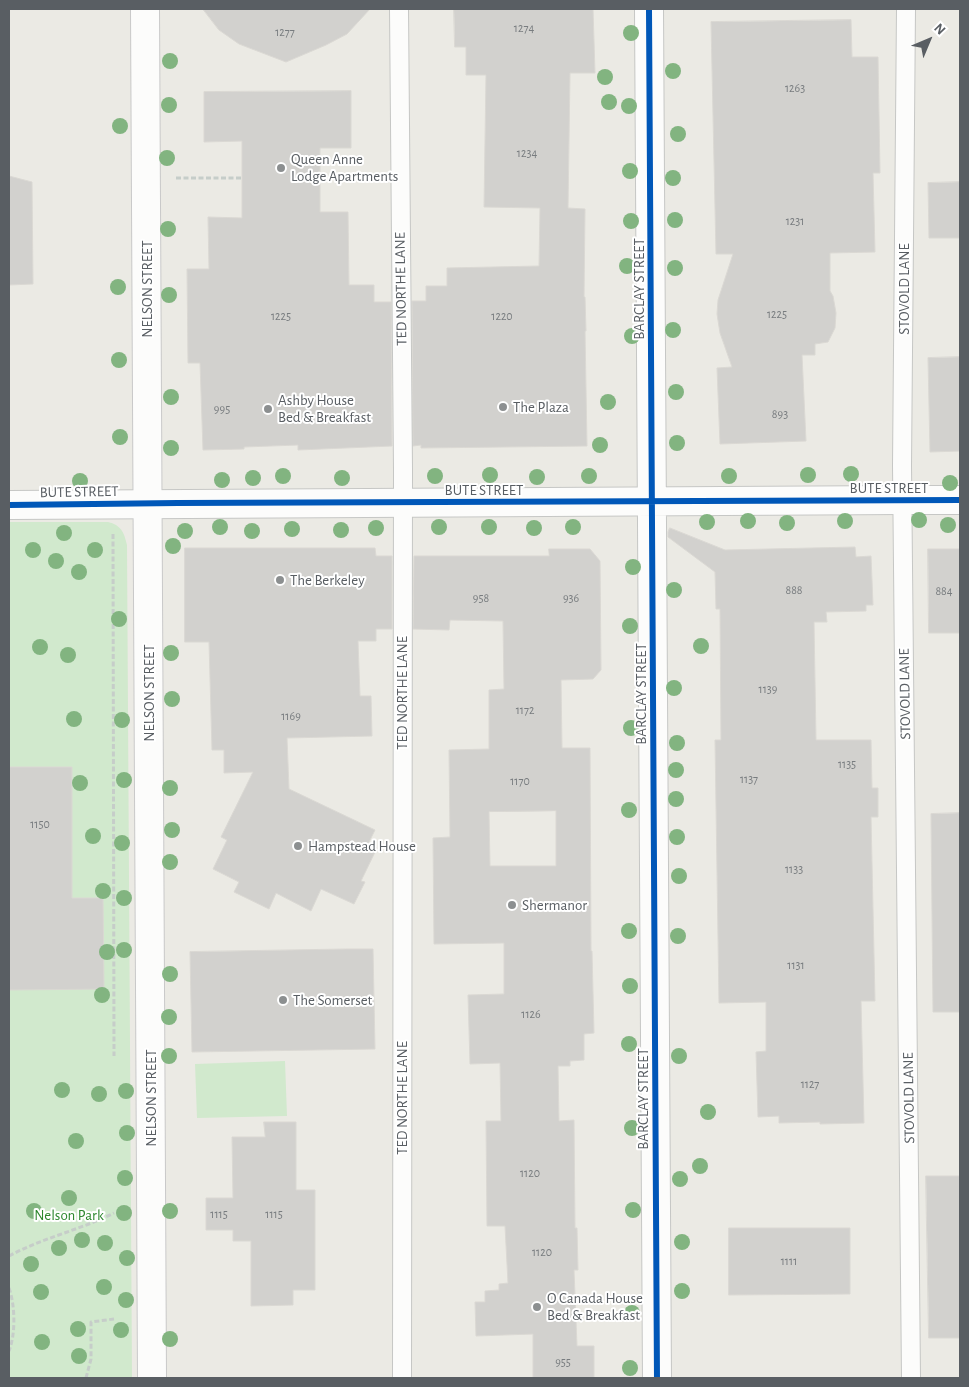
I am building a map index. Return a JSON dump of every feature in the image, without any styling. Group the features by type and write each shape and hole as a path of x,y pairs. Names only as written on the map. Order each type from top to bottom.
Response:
{"street":[{"name":"NELSON STREET","path":"145,9 152,1378"},
{"name":"BARCLAY STREET","path":"650,9 657,1378"},
{"name":"BUTE STREET","path":"9,505 960,500"}],"lane":[{"name":"TED NORTHE LANE","path":"399,9 403,502 402,1378"},
{"name":"STOVOLD LANE","path":"906,9 906,500 912,1378"}],"path":[{"path":"176,178 242,178"},
{"path":"113,531 114,1056"},
{"path":"9,1256 99,1221 114,1213"},
{"path":"9,1288 13,1301 12,1342 9,1351"},
{"path":"86,1378 91,1359 91,1322 114,1319"}],"green space":[{"name":"Nelson Park","path":"9,522 108,522 116,525 121,530 127,545 132,1378 9,1378"},
{"path":"285,1061 287,1116 197,1118 195,1064"}],"building":[{"path":"203,9 370,9 347,34 286,62 239,44 219,30"},
{"path":"454,9 593,9 595,73 570,73 568,208 585,209 584,297 587,446 421,448 421,445 413,446 412,301 426,301 426,286 447,286 447,268 539,266 540,208 484,207 486,75 466,75 466,47 455,47"},
{"path":"851,20 852,57 878,57 880,173 873,173 875,252 830,253 830,291 833,296 836,313 835,328 828,342 815,344 815,355 802,355 806,441 720,444 717,368 732,367 720,333 717,314 718,300 733,254 716,254 711,22"},
{"path":"351,91 351,148 320,148 320,212 348,212 349,285 374,285 374,302 391,302 392,446 298,450 298,445 203,450 200,363 188,363 187,269 209,269 208,217 242,218 242,141 204,142 204,92"},
{"path":"9,176 32,182 33,284 9,285"},
{"path":"960,182 960,238 929,238 928,183"},
{"path":"960,357 960,451 930,452 928,358"},
{"path":"670,528 725,550 855,547 856,557 871,556 873,605 866,605 866,611 826,612 827,622 814,622 816,740 871,740 872,788 878,788 878,817 871,817 875,1001 861,1001 864,1123 779,1123 779,1116 758,1117 756,1052 766,1051 766,1002 719,1003 715,740 721,740 720,609 716,609 715,572 668,537"},
{"path":"185,548 375,548 376,556 392,556 392,629 376,629 376,641 358,641 360,696 371,696 372,736 287,738 289,789 375,830 368,844 377,848 361,881 365,882 354,904 321,889 311,911 276,893 269,909 234,892 239,882 213,869 227,840 221,837 253,772 224,773 224,750 212,750 209,642 185,642"},
{"path":"549,549 590,549 600,561 601,670 593,679 561,680 562,748 590,748 591,951 594,1033 584,1034 584,1060 570,1061 570,1066 558,1066 559,1121 574,1120 575,1228 577,1228 578,1270 574,1270 577,1346 594,1346 594,1378 533,1378 533,1334 476,1336 475,1302 485,1302 485,1291 499,1290 499,1284 508,1283 505,1226 487,1226 486,1121 501,1121 500,1063 470,1064 468,995 504,994 504,943 434,944 433,838 450,837 449,750 489,749 489,690 504,689 503,621 450,620 449,630 413,629 414,556 549,556","holes":["556,811 556,866 490,866 489,812"]},
{"path":"928,549 960,549 960,633 929,633"},
{"path":"9,767 72,767 72,898 103,898 104,989 9,990"},
{"path":"960,813 960,1012 933,1012 931,814"},
{"name":"The Somerset","path":"373,949 375,1049 192,1052 190,952"},
{"path":"264,1122 296,1122 296,1190 315,1190 315,1290 293,1290 293,1305 251,1306 251,1241 233,1241 233,1230 206,1230 206,1198 233,1198 232,1137 265,1137"},
{"path":"926,1176 960,1176 960,1338 929,1338"},
{"path":"729,1228 850,1228 850,1294 729,1295"}],"cycle path":[{"path":"649,9 657,1378"},
{"path":"9,505 960,500"}],"place":[{"name":"Queen Anne Lodge Apartments","path":"281,168"},
{"name":"The Plaza","path":"503,407"},
{"name":"Ashby House Bed & Breakfast","path":"268,409"},
{"name":"The Berkeley","path":"280,580"},
{"name":"Hampstead House","path":"298,846"},
{"name":"Shermanor","path":"512,905"},
{"name":"The Somerset","path":"283,1000"},
{"name":"O Canada House Bed & Breakfast","path":"537,1307"}]}
